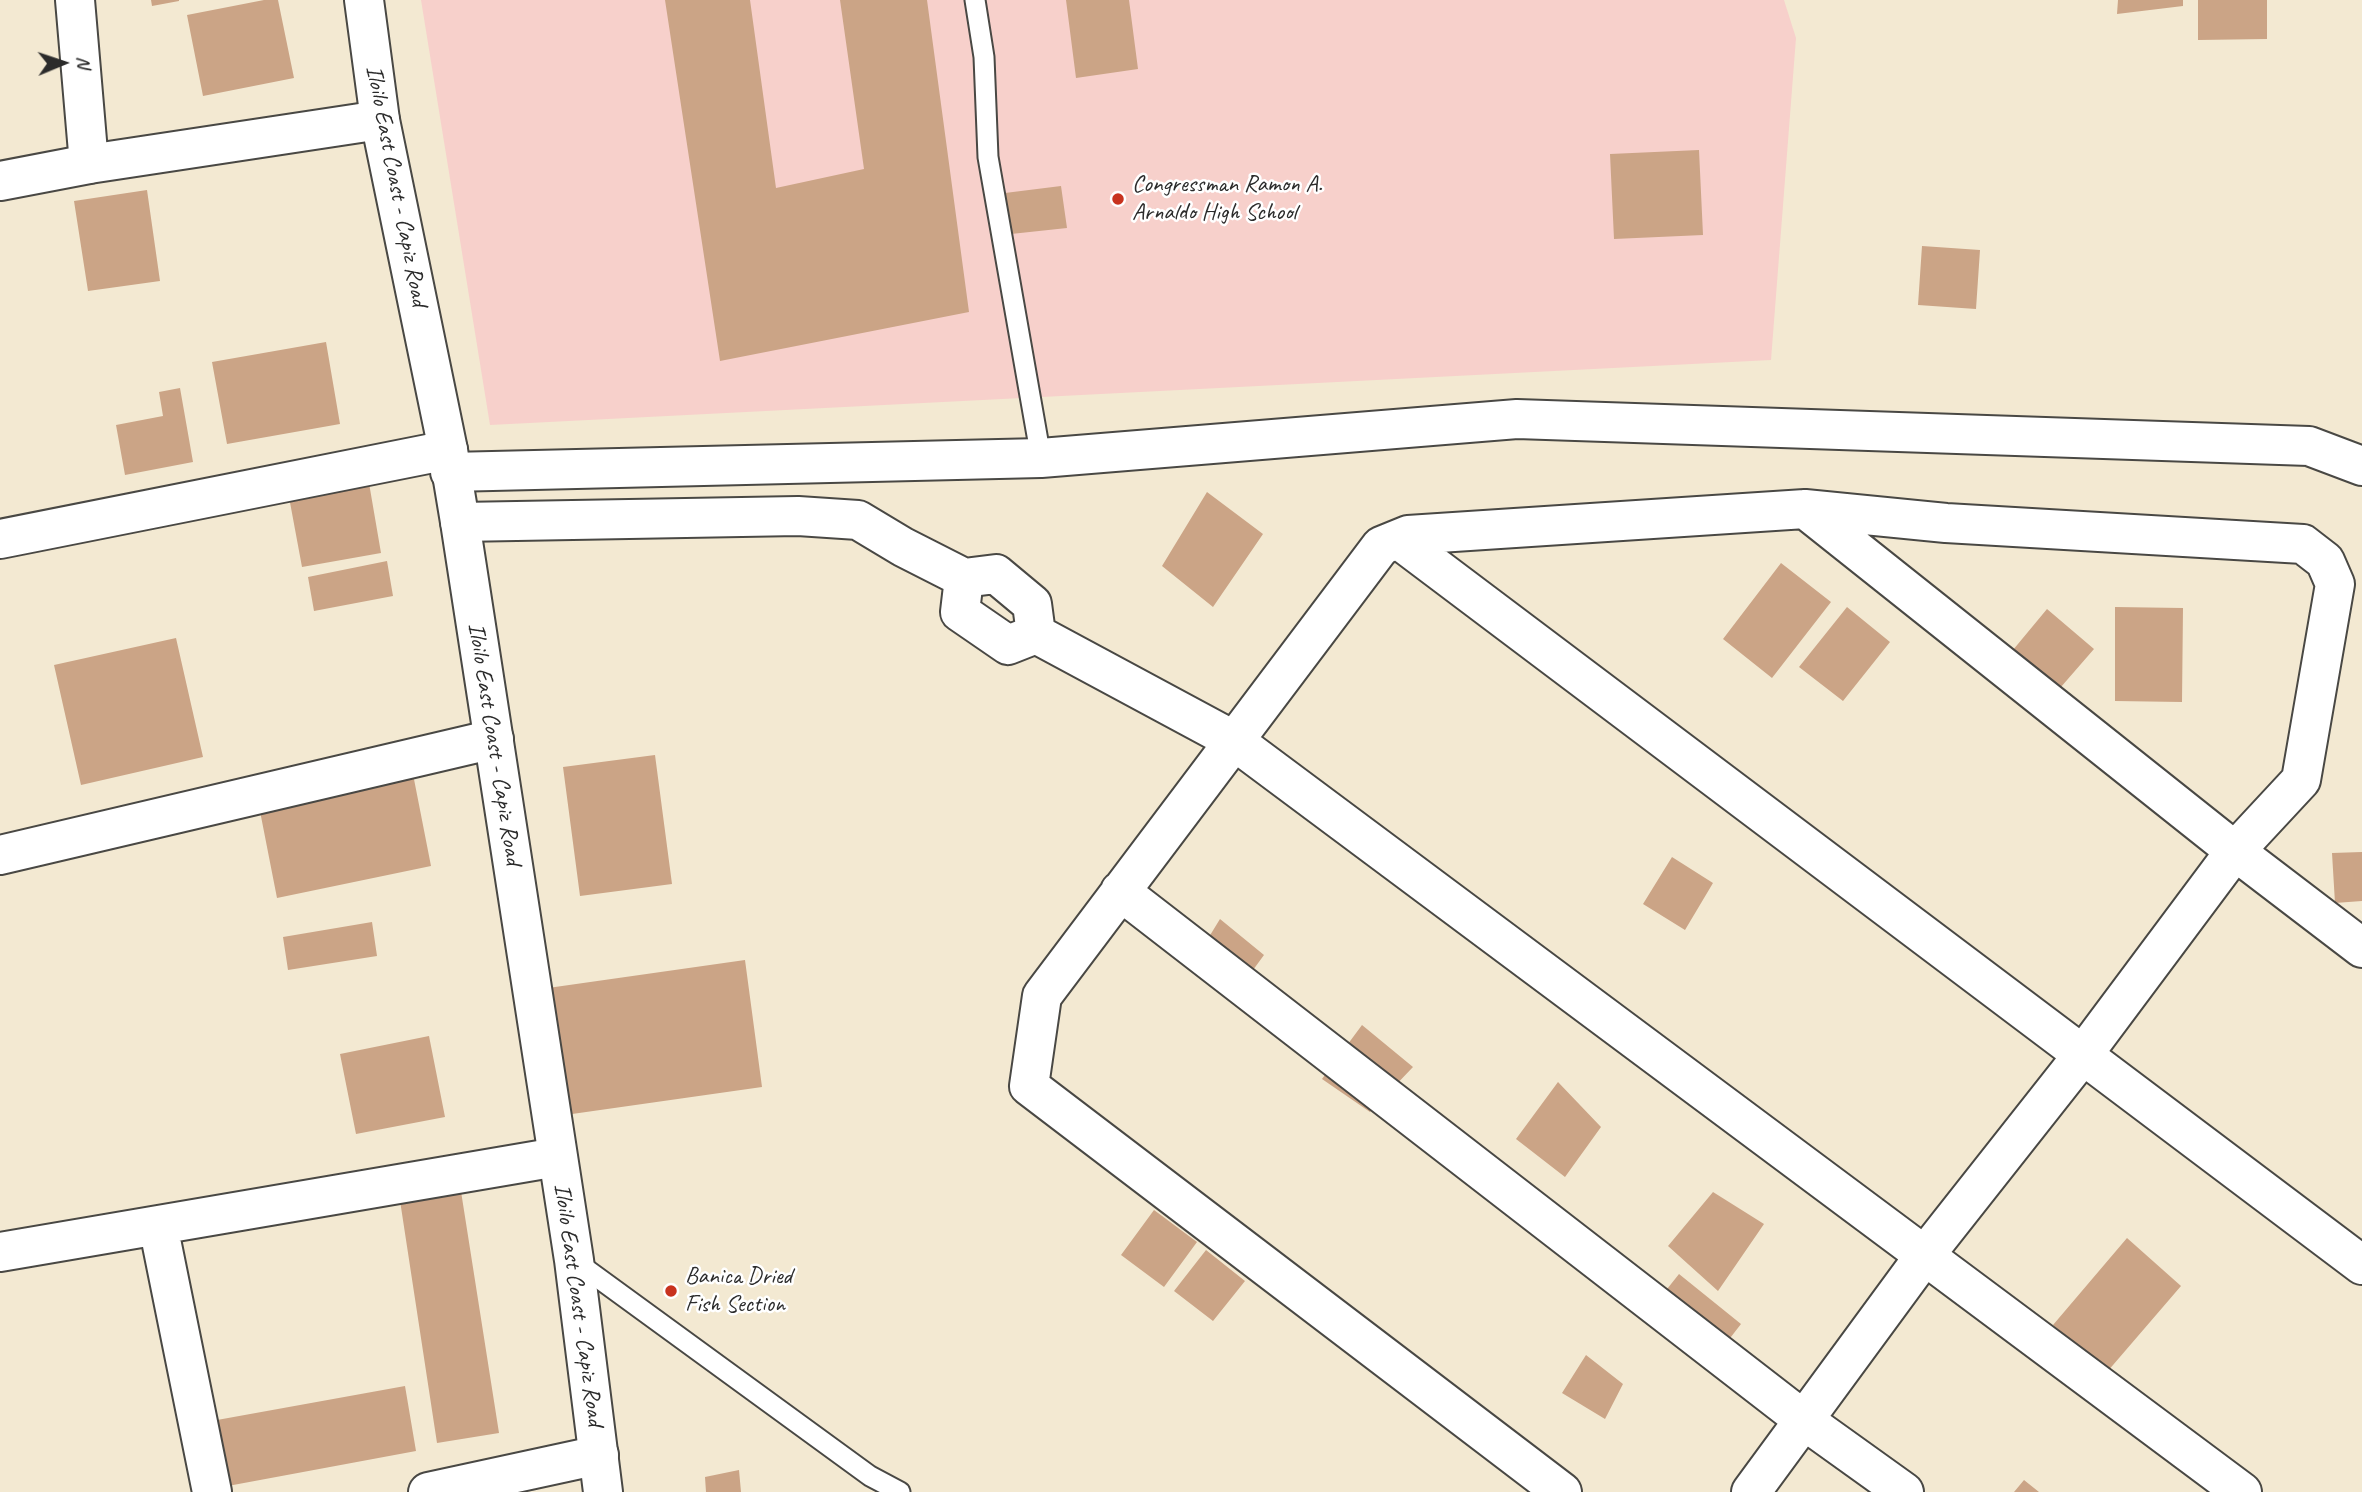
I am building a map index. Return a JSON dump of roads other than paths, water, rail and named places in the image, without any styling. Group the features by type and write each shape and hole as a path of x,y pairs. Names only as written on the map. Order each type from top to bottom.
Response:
{"street":[{"path":"75,0 89,164"},
{"name":"Iloilo East Coast - Capiz Road","path":"363,0 380,120 460,522 574,1261 601,1474"},
{"path":"0,181 89,164 380,120"},
{"path":"0,539 449,461 1041,458 1517,419 2309,446 2362,466"},
{"path":"1805,509 2235,851 2362,948"},
{"path":"1562,1492 1029,1086 1042,996 1381,546 1408,536 1805,509 1946,523 2303,544 2325,561 2335,584 2301,780 2235,851 2082,1056 1925,1255 1751,1492"},
{"path":"460,522 798,516 858,520 964,578 960,612 1008,645 1037,634 1233,740 2242,1492"},
{"path":"1398,539 2362,1265"},
{"path":"0,855 494,739"},
{"path":"1120,891 1805,1421 1904,1492"},
{"path":"0,1252 557,1157"},
{"path":"158,1225 212,1492"},
{"path":"429,1492 601,1474"}],"lane":[{"path":"975,0 984,57 988,157 1041,458"},
{"path":"574,1261 870,1476 900,1492"}],"place":[{"name":"Congressman Ramon A. Arnaldo High School","path":"1118,199"},
{"name":"Banica Dried Fish Section","path":"671,1291"}]}
